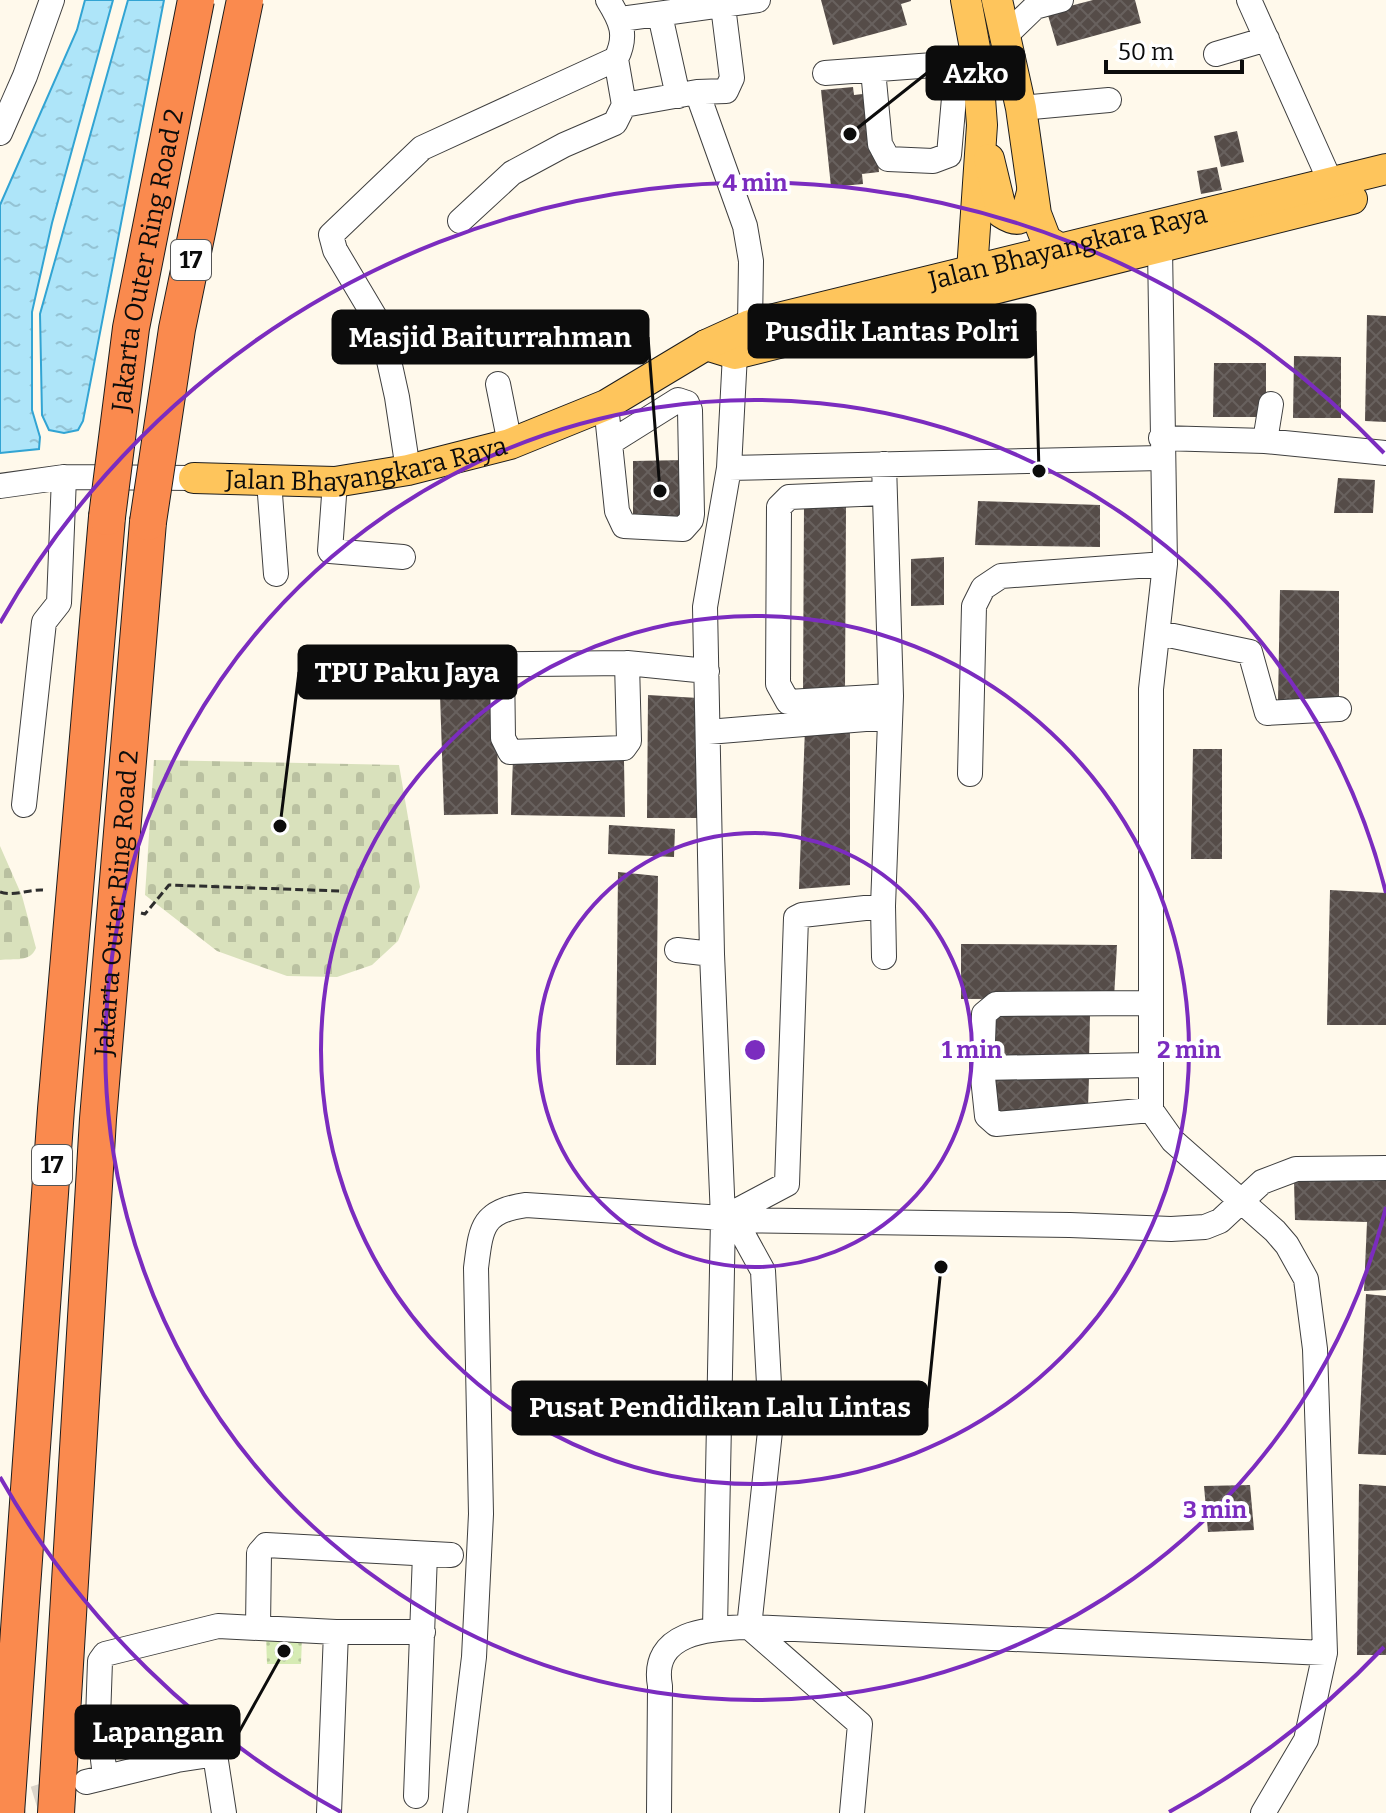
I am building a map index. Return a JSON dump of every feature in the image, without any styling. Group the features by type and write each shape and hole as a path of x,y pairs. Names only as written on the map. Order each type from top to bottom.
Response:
{"highway":[{"name":"Jakarta Outer Ring Road 2","path":"6,1813 58,1093 107,517 131,328 196,0"},
{"name":"Jakarta Outer Ring Road 2","path":"56,1813 98,1119 148,522 177,329 245,0"}],"main road":[{"path":"966,0 967,62 1002,213 1020,219 1026,215 1032,192"},
{"path":"997,0 1021,108 1036,214 1046,240 1062,250"},
{"path":"972,271 982,125"},
{"name":"Jalan Bhayangkara Raya","path":"720,350 750,325 1331,183 1386,176"},
{"name":"Jalan Bhayangkara Raya","path":"194,478 335,482 408,470 510,444 606,405 666,368 720,350 1160,248 1386,176"},
{"path":"975,214 990,244 1012,262 1044,277"}],"street":[{"path":"0,133 25,76 52,0"},
{"path":"1006,35 1035,7 1061,0"},
{"path":"1249,0 1331,183"},
{"path":"460,221 512,173 564,145 615,123 624,105 616,59 622,46 614,9 660,15 752,1"},
{"path":"624,105 726,91 732,78 723,6"},
{"path":"660,15 688,94 745,226 751,261 750,325"},
{"path":"1216,54 1267,39"},
{"path":"408,470 397,397 382,329 335,250 331,235 422,148 616,59"},
{"path":"825,73 967,62 949,155 933,161 888,159 880,144 873,70"},
{"path":"0,78 25,76"},
{"path":"1021,108 1109,100"},
{"path":"1160,248 1165,564 1151,689 1151,1110 1173,1141 1287,1245 1306,1279 1315,1349 1325,1653 1306,1740 1263,1813"},
{"path":"715,1628 729,1219 712,954 705,607 729,468 720,350"},
{"path":"666,368 678,400"},
{"path":"498,384 510,444"},
{"path":"606,405 617,511 624,526 683,529 692,514 690,410 687,403 678,400"},
{"path":"611,442 678,400"},
{"path":"1265,441 1271,404"},
{"path":"729,468 884,464 1265,441 1386,453"},
{"path":"884,464 891,706 883,906 884,957"},
{"path":"24,805 44,622 59,603 64,477"},
{"name":"Jalan Bhayangkara Raya","path":"0,486 64,477 194,478"},
{"path":"269,481 276,574"},
{"path":"335,482 330,551 403,557"},
{"path":"884,493 789,497 779,507 778,684 788,702 891,706"},
{"path":"970,774 974,606 983,588 1001,576 1165,564"},
{"path":"1159,633 1250,652 1267,713 1339,709"},
{"path":"433,665 627,663 707,671"},
{"path":"502,664 503,738 510,752 624,748 629,741 627,663"},
{"path":"708,732 891,706"},
{"path":"729,1219 788,1181 796,918 883,906"},
{"path":"677,950 712,954"},
{"path":"1151,1003 996,1004 984,1014 982,1068 987,1116 996,1124 1151,1110"},
{"path":"982,1068 1151,1065"},
{"path":"455,1813 474,1657 479,1546 476,1268 481,1230 502,1209 526,1205 729,1219 1171,1229 1214,1225 1262,1182 1296,1169 1386,1168"},
{"path":"729,1219 763,1271 771,1422 749,1627"},
{"path":"258,1627 259,1553 266,1545 451,1555"},
{"path":"416,1796 425,1554"},
{"path":"224,1813 213,1756 177,1760 95,1779 102,1656 218,1626 336,1632 423,1632"},
{"path":"749,1627 860,1724 852,1813"},
{"path":"659,1813 660,1657 676,1641 715,1628 1325,1653"},
{"path":"329,1813 336,1632"}],"path":[{"path":"137,913 145,914 169,885 340,891"},
{"path":"0,892 6,895 28,889 43,890"}],"green space":[{"path":"154,760 399,765 420,887 398,941 372,965 337,977 287,976 217,951 145,895"},
{"path":"0,846 22,896 36,948 30,956 21,959 0,960"},
{"path":"266,1637 302,1638 301,1664 267,1664"}],"water":[{"path":"85,0 113,0 52,223 32,312 32,410 40,437 39,449 0,453 0,205 77,30"},
{"path":"128,0 164,0 83,421 78,430 64,433 49,430 42,415 40,314"}],"building":[{"path":"821,0 911,1 901,4 907,25 833,45"},
{"path":"1093,0 1135,0 1141,23 1057,46 1047,12"},
{"path":"853,87 854,95 871,93 879,172 862,174 863,184 831,187 821,90"},
{"path":"1237,131 1244,162 1221,167 1214,136"},
{"path":"1217,167 1222,190 1201,194 1197,171"},
{"path":"1367,315 1386,316 1386,422 1365,421"},
{"path":"1294,356 1341,357 1341,418 1293,418"},
{"path":"1214,363 1266,363 1266,417 1213,417"},
{"path":"687,460 687,522 633,522 633,461"},
{"path":"1338,478 1375,480 1373,513 1334,513"},
{"path":"978,501 1100,505 1100,547 975,545"},
{"path":"804,504 846,507 845,691 803,694"},
{"path":"944,557 944,605 911,606 911,559"},
{"path":"1280,590 1339,591 1339,699 1278,702"},
{"path":"440,694 497,694 498,814 444,815"},
{"path":"648,695 698,698 699,818 647,818"},
{"path":"805,728 850,729 850,885 799,889"},
{"path":"1193,749 1222,749 1222,859 1191,859"},
{"path":"513,758 624,761 625,817 511,815"},
{"path":"609,825 675,829 674,857 608,854"},
{"path":"618,872 658,876 656,1065 616,1065"},
{"path":"1330,890 1386,893 1386,1025 1327,1025"},
{"path":"961,944 1117,945 1114,998 961,999"},
{"path":"1090,1015 1089,1061 988,1061 987,1016"},
{"path":"1089,1077 1088,1108 992,1113 989,1078"},
{"path":"1386,1180 1386,1290 1364,1291 1367,1222 1295,1220 1294,1181"},
{"path":"1366,1294 1386,1296 1386,1455 1358,1454"},
{"path":"1359,1484 1386,1486 1386,1655 1357,1655"},
{"path":"1250,1485 1254,1530 1208,1532 1204,1486"}],"tunnel":[{"path":"0,1809 70,1787"}],"place":[{"name":"Azko","path":"850,134"},
{"name":"Pusdik Lantas Polri","path":"1039,471"},
{"name":"Masjid Baiturrahman","path":"660,491"},
{"name":"TPU Paku Jaya","path":"280,826"},
{"name":"Pusat Pendidikan Lalu Lintas","path":"941,1267"},
{"name":"Lapangan","path":"284,1651"}]}
